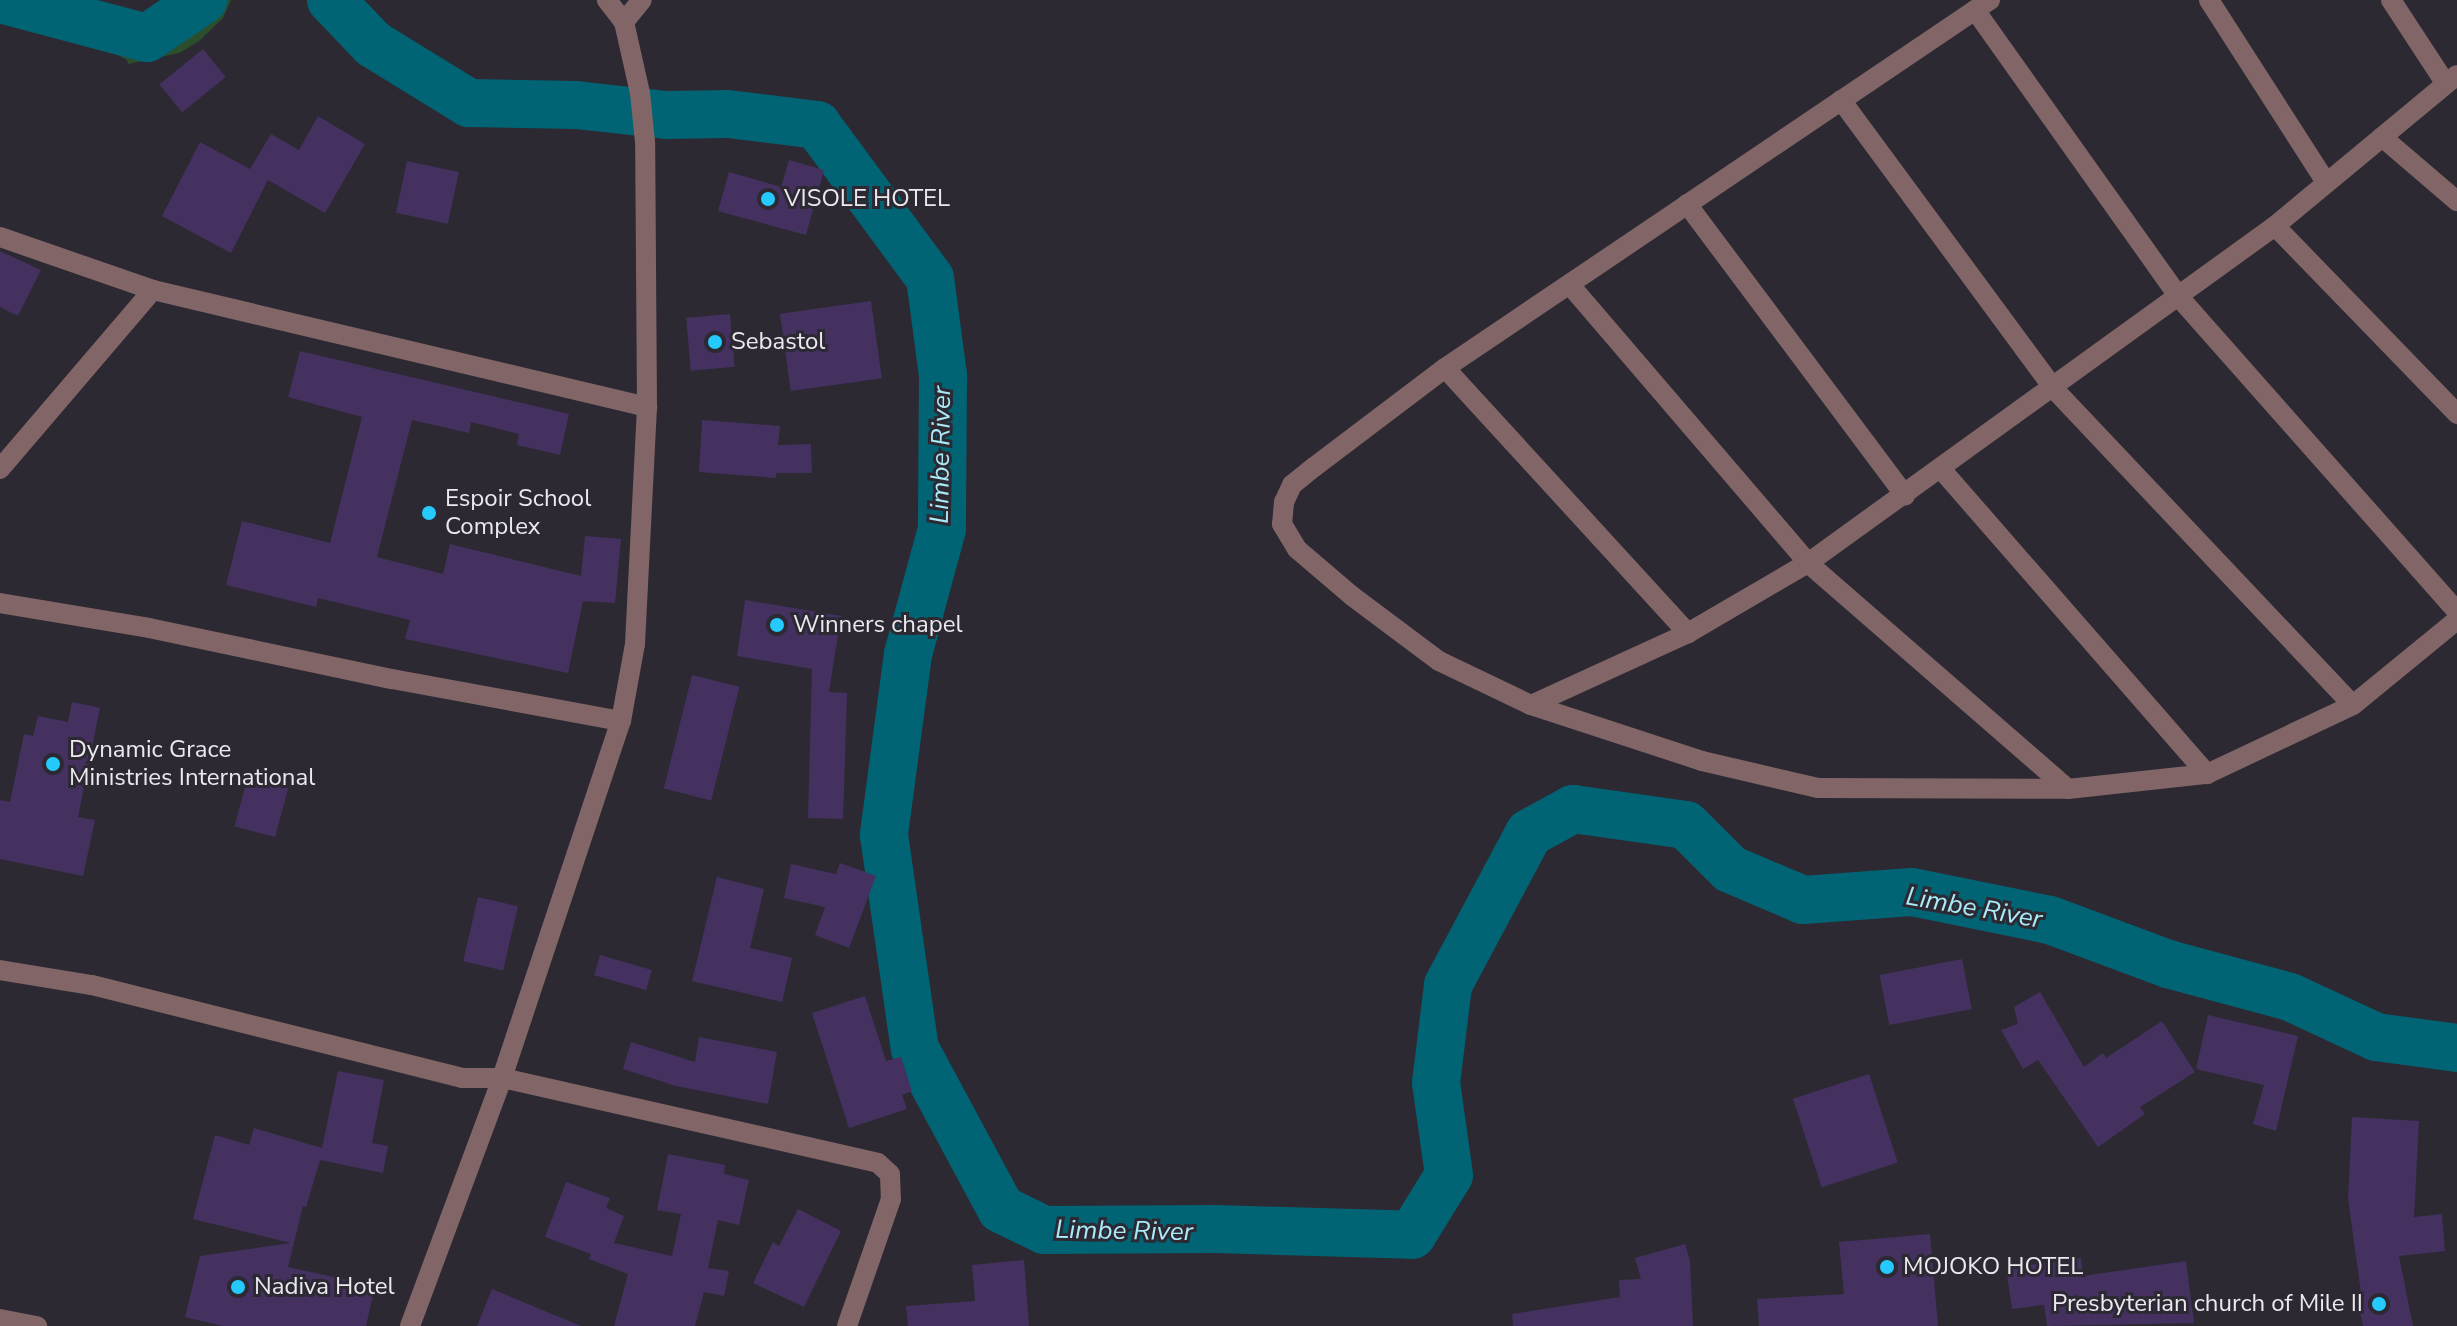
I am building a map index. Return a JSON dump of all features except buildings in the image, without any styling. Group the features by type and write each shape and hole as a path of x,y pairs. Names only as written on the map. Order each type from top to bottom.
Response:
{"street":[{"path":"410,1326 502,1078 621,721 635,644 647,407 645,142 640,93 624,22 607,0"},
{"path":"624,22 642,0"},
{"path":"2209,0 2325,181"},
{"path":"1531,705 1688,633 1808,563 2275,226 2325,181 2452,80 2391,0"},
{"path":"2457,611 2178,296 1983,5 1445,368 1292,485 1284,502 1282,524 1297,549 1352,596 1439,661 1531,705 1702,761 1818,788 2068,789 2207,774 2353,705 2457,620"},
{"path":"1841,100 2053,388 2353,705"},
{"path":"2382,137 2457,201"},
{"path":"1687,204 1905,495"},
{"path":"2275,226 2457,414"},
{"path":"0,237 153,290 647,407"},
{"path":"1570,285 1808,563 2068,789"},
{"path":"0,469 153,290"},
{"path":"1445,368 1688,633"},
{"path":"1941,469 2207,774"},
{"path":"0,603 149,628 392,679 621,721"},
{"path":"0,970 92,985 462,1078 502,1078 878,1163 890,1174 894,1183 891,1199 847,1326"},
{"path":"0,1319 37,1326"}],"green space":[{"path":"46,0 89,0 145,13 165,10 180,0 231,0 223,18 198,42 179,53 128,64 127,60 109,50 76,43 67,36 57,26"}],"waterway":[{"name":"Limbe River","path":"4,0 147,38 203,0"},
{"name":"Limbe River","path":"331,0 373,44 469,103 576,105 666,115 728,114 817,125 930,278 943,375 942,529 908,654 884,835 915,1049 1001,1209 1044,1230 1215,1229 1412,1235 1449,1175 1436,1083 1448,985 1529,833 1573,809 1686,825 1730,869 1803,900 1912,892 2050,920 2168,964 2290,997 2376,1037 2457,1048"}],"place":[{"name":"VISOLE HOTEL","path":"768,199"},
{"name":"Sebastol","path":"715,342"},
{"name":"Espoir School Complex","path":"429,513"},
{"name":"Winners chapel","path":"777,625"},
{"name":"Dynamic Grace Ministries International","path":"53,764"},
{"name":"MOJOKO HOTEL","path":"1887,1267"},
{"name":"Nadiva Hotel","path":"238,1287"},
{"name":"Presbyterian church of Mile II","path":"2379,1304"}]}
